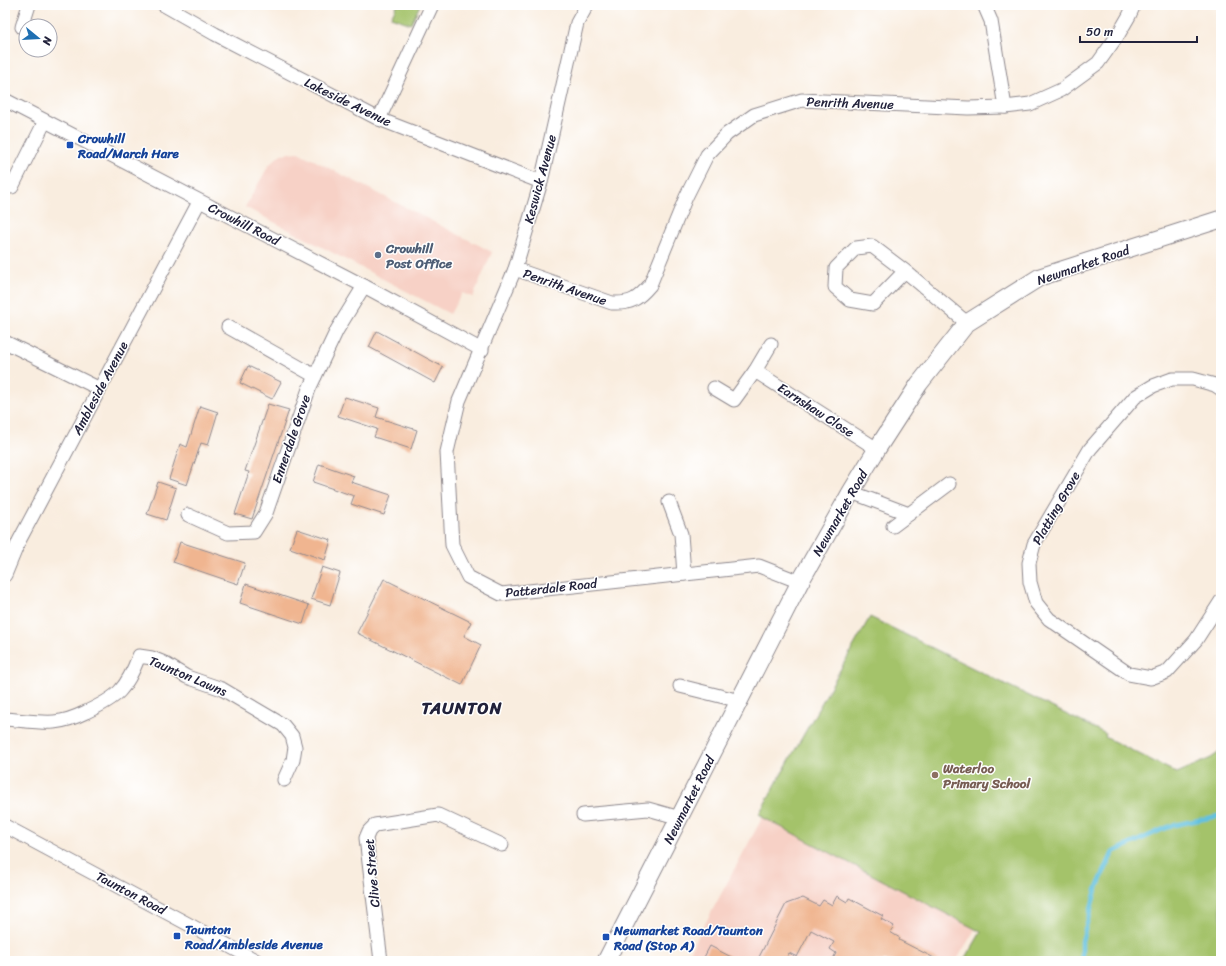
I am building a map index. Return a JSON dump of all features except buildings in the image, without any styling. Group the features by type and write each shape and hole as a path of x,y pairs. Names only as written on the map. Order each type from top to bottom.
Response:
{"street":[{"path":"25,18 29,5"},
{"name":"Lakeside Avenue","path":"164,5 215,34 379,119 541,182"},
{"path":"379,119 432,5"},
{"name":"Keswick Avenue","path":"482,350 515,269 541,182 577,23 587,5"},
{"path":"984,5 992,20 1005,107"},
{"name":"Penrith Avenue","path":"515,269 612,303 622,303 641,296 650,285 686,197 707,155 727,134 754,115 802,100 968,108 1005,107 1030,104 1061,90 1098,63 1118,35 1134,5"},
{"name":"Crowhill Road","path":"5,100 199,202 364,286 482,350"},
{"path":"12,188 44,121"},
{"name":"Ambleside Avenue","path":"5,575 19,541 199,202"},
{"name":"Newmarket Road","path":"606,961 800,582 877,449 919,384 967,323 1040,277 1221,219"},
{"path":"905,271 873,304 850,300 835,287 836,268 856,248 872,246 905,271 967,323"},
{"name":"Ennerdale Grove","path":"188,515 228,534 254,532 266,513 309,389 337,330 364,286"},
{"path":"228,328 315,376"},
{"path":"5,342 100,389"},
{"path":"714,388 734,400 755,371 771,344"},
{"name":"Patterdale Road","path":"482,350 459,401 447,452 452,545 468,577 501,594 759,566 800,582"},
{"name":"Earnshaw Close","path":"755,371 877,449"},
{"name":"Platting Grove","path":"1221,389 1215,385 1193,379 1172,379 1153,386 1135,397 1090,449 1034,544 1030,563 1030,582 1036,603 1050,619 1129,674 1150,678 1167,672 1196,640 1221,601"},
{"path":"893,526 949,484"},
{"path":"852,492 909,514"},
{"path":"669,502 681,534 684,574"},
{"name":"Taunton Lawns","path":"5,719 53,722 68,720 107,703 120,692 132,675 139,656 152,658 162,662 187,677 222,689 284,725 292,736 295,746 293,760 284,780"},
{"path":"680,686 740,701"},
{"path":"583,815 648,809 680,818"},
{"name":"Clive Street","path":"381,961 366,838 369,831 375,825 438,815 502,845"},
{"name":"Taunton Road","path":"5,826 257,961"}],"shaded area":[{"path":"298,152 492,252 473,297 462,293 450,314 245,207 269,165 281,154"},
{"name":"Waterloo Primary School","path":"865,627 1106,734 977,926 956,961 685,961"}],"green space":[{"path":"397,5 420,5 411,24 391,17"},
{"name":"Waterloo Primary School","path":"870,617 1106,734 1105,737 1177,773 1211,758 1221,751 1221,961 964,961 981,932 762,817 763,816 759,814"}],"waterway":[{"path":"1082,961 1082,941 1096,890 1113,852 1170,826 1218,816 1221,814"}],"place":[{"name":"Crowhill Road/March Hare","path":"70,145"},
{"name":"Crowhill Post Office","path":"378,255"},
{"name":"Waterloo Primary School","path":"935,775"},
{"name":"Taunton Road/Ambleside Avenue","path":"177,936"},
{"name":"Newmarket Road/Taunton Road (Stop A)","path":"606,937"}],"district":[{"name":"TAUNTON","path":"462,708"}]}
